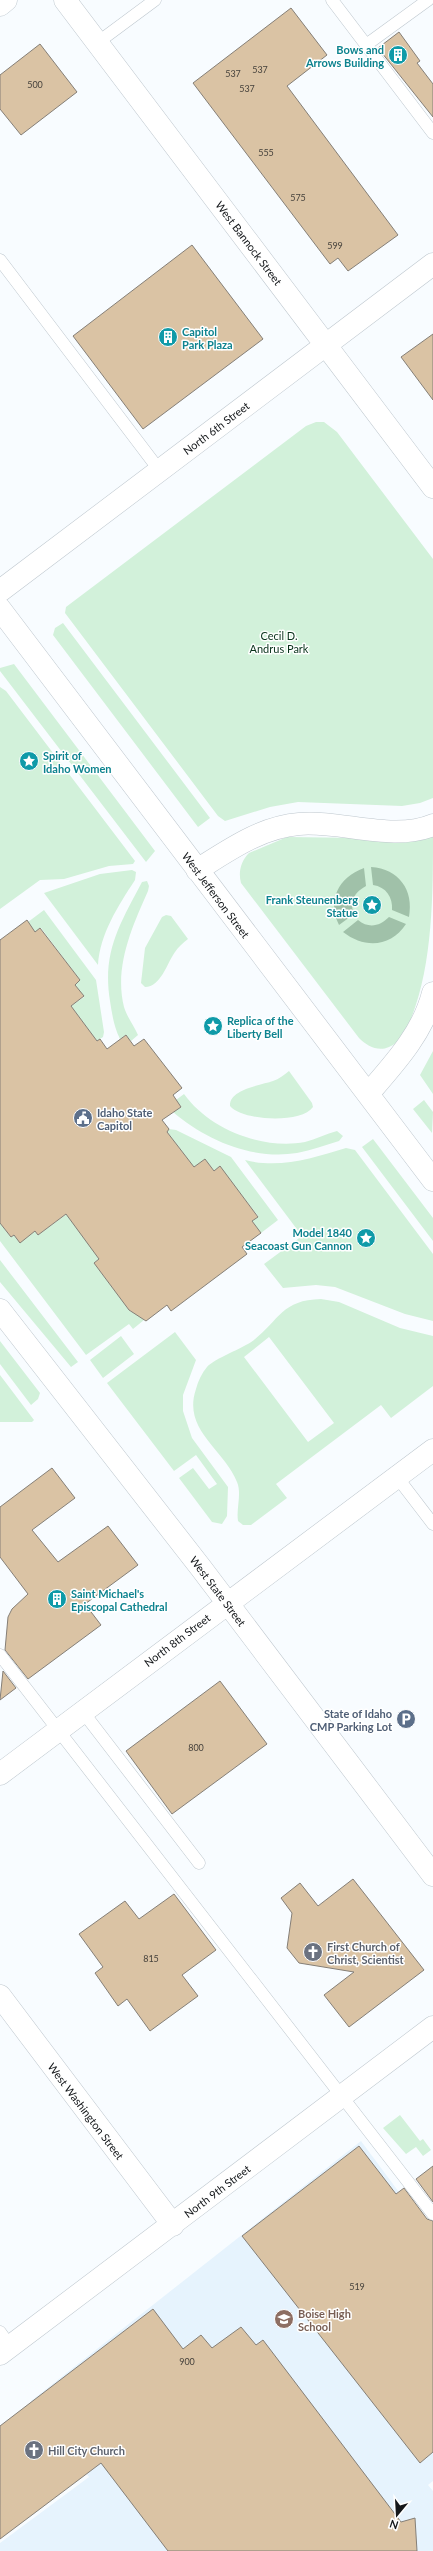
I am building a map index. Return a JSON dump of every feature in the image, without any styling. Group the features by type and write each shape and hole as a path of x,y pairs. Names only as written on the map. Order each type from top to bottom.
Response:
{"street":[{"path":"0,5 6,0"},
{"name":"West Bannock Street","path":"65,0 433,487"},
{"name":"North 6th Street","path":"0,591 433,264"},
{"name":"West Jefferson Street","path":"0,610 433,1180"},
{"path":"197,870 262,832 300,824 400,830 433,825"},
{"path":"368,1094 411,1042 429,1008 433,993"},
{"name":"West State Street","path":"0,1310 228,1602 433,1875"},
{"name":"North 8th Street","path":"0,1774 433,1450"},
{"name":"West Washington Street","path":"0,1996 173,2226"},
{"name":"North 9th Street","path":"3,2344 173,2226 433,2027"}],"lane":[{"path":"97,43 155,0"},
{"path":"332,0 433,133"},
{"path":"366,45 428,0"},
{"path":"0,260 160,471"},
{"path":"397,1477 433,1524"},
{"path":"0,1655 433,2214"},
{"path":"83,1712 199,1863"}],"shaded area":[{"name":"Boise High School","path":"361,2141 433,2238 433,2481 428,2485 433,2491 433,2551 0,2551 0,2543 89,2477 31,2401"}],"green space":[{"name":"Cecil D. Andrus Park","path":"316,422 324,422 337,432 433,559 433,798 420,803 402,806 298,802 270,807 225,821 218,816 65,613 66,607 306,426"},
{"path":"63,623 210,818 198,827 53,635 55,628"},
{"path":"14,664 155,851 146,862 0,671 0,668"},
{"path":"0,687 6,691 135,861 133,864 109,866 64,879 40,880 0,909"},
{"path":"433,834 433,883 430,934 427,959 416,1006 407,1028 397,1042 392,1046 381,1049 369,1046 359,1038 241,883 241,867 249,853 287,837 360,838"},
{"path":"371,867 389,872 397,877 402,883 407,890 409,898 409,917 392,910 388,893 382,888 373,885"},
{"path":"364,868 366,886 354,897 352,905 354,914 339,925 334,907 337,891 347,878"},
{"path":"132,870 136,872 135,880 116,910 106,931 99,954 98,965 44,893 100,874"},
{"path":"147,881 149,886 148,891 126,948 121,977 124,1007 138,1035 131,1041 126,1035 120,1039 112,1016 108,984 109,968 111,953 120,925 142,882"},
{"path":"44,910 96,980 104,1032 103,1037 97,1041 71,1006 84,997 75,985 80,980 41,928 35,932 28,922"},
{"path":"166,915 171,916 188,939 176,950 159,979 151,986 145,987 141,983 145,948 162,917"},
{"path":"389,917 406,924 400,932 385,941 369,943 360,941 343,932 358,920 366,925 374,925 382,923"},
{"path":"433,1051 433,1094 420,1075"},
{"path":"289,1071 312,1103 313,1107 307,1112 297,1116 285,1118 259,1117 247,1115 230,1106 231,1100 240,1092 275,1080"},
{"path":"184,1094 207,1117 222,1127 254,1140 288,1144 305,1142 337,1131 343,1136 339,1141 297,1153 264,1154 247,1151 216,1140 201,1132 173,1112 181,1107 176,1100"},
{"path":"424,1100 433,1112 432,1133 413,1109"},
{"path":"169,1129 176,1130 231,1157 278,1220 261,1233 252,1221 258,1216 220,1167 214,1171 205,1159 194,1167 167,1132"},
{"path":"373,1139 433,1218 433,1241 362,1147"},
{"path":"346,1148 355,1150 433,1254 433,1321 405,1314 335,1287 316,1285 283,1288 264,1264 302,1236 245,1160 284,1163 309,1159"},
{"path":"68,1213 99,1259 94,1263 131,1312 136,1309 144,1320 133,1329 129,1324 86,1355 0,1241 0,1223 11,1237 14,1235 20,1242 35,1231 38,1235"},
{"path":"0,1260 78,1362 71,1367 0,1282"},
{"path":"321,1299 339,1302 400,1328 433,1336 433,1386 391,1418 381,1405 276,1484 287,1498 251,1525 243,1525 238,1521 239,1491 237,1482 231,1470 199,1428 195,1416 193,1403 197,1386 203,1372 207,1367 254,1340 290,1307 308,1300","holes":["269,1337 334,1423 308,1442 244,1357"]},
{"path":"175,1332 196,1360 183,1395 183,1411 192,1438 228,1487 227,1516 222,1524 212,1522 179,1478 193,1468 209,1489 217,1484 196,1455 174,1471 107,1383"},
{"path":"121,1336 134,1354 103,1378 90,1360"},
{"path":"0,1341 40,1393 38,1399 31,1405 0,1364"},
{"path":"0,1375 34,1420 32,1422 0,1422"},
{"path":"400,2115 420,2141 423,2139 431,2150 423,2156 416,2147 406,2154 383,2128"}],"building":[{"path":"291,8 327,55 287,86 398,235 348,271 338,258 330,264 193,83"},
{"path":"399,32 420,61 417,63 433,84 433,117 378,48"},
{"path":"40,44 77,92 21,135 0,109 0,75"},
{"name":"Capitol Park Plaza","path":"192,245 263,339 143,429 73,336"},
{"path":"433,334 433,400 401,357"},
{"name":"Idaho State Capitol","path":"27,920 35,932 40,928 80,980 75,985 84,996 71,1006 97,1041 100,1039 107,1049 126,1035 134,1046 144,1039 182,1088 173,1095 181,1107 162,1120 169,1129 167,1132 194,1167 205,1159 214,1171 220,1166 258,1217 252,1221 261,1233 242,1247 247,1254 171,1311 167,1305 146,1321 129,1310 94,1263 99,1259 66,1214 38,1235 35,1231 20,1243 14,1235 11,1237 0,1223 0,940"},
{"name":"Saint Michael's Episcopal Cathedral","path":"52,1468 75,1498 32,1530 58,1562 108,1526 138,1565 85,1604 101,1625 28,1679 5,1650 8,1617 12,1609 28,1594 0,1557 0,1507"},
{"path":"3,1671 16,1688 0,1700"},
{"path":"220,1681 267,1744 172,1814 126,1751"},
{"name":"First Church of Christ, Scientist","path":"353,1879 424,1970 349,2027 324,1995 354,1972 299,1963 287,1948 292,1913 281,1898 300,1883 318,1906"},
{"path":"174,1894 216,1950 182,1975 198,1996 150,2031 127,1999 118,2006 95,1973 103,1967 79,1934 125,1901 139,1919"},
{"path":"359,2146 396,2194 404,2188 427,2219 433,2221 433,2452 420,2463 242,2236"},
{"path":"433,2166 433,2202 416,2179"},
{"path":"153,2309 183,2349 201,2335 212,2348 241,2327 256,2345 263,2340 401,2522 415,2518 417,2551 168,2551 101,2463 0,2539 0,2426"}],"place":[{"name":"Bows and Arrows Building","path":"398,55"},
{"name":"Capitol Park Plaza","path":"168,337"},
{"name":"Spirit of Idaho Women","path":"29,761"},
{"name":"Frank Steunenberg Statue","path":"372,905"},
{"name":"Replica of the Liberty Bell","path":"213,1026"},
{"name":"Idaho State Capitol","path":"83,1118"},
{"name":"Model 1840 Seacoast Gun Cannon","path":"366,1238"},
{"name":"Saint Michael's Episcopal Cathedral","path":"57,1599"},
{"name":"State of Idaho CMP Parking Lot","path":"406,1719"},
{"name":"First Church of Christ, Scientist","path":"313,1952"},
{"name":"Boise High School","path":"284,2319"},
{"name":"Hill City Church","path":"34,2450"}]}
